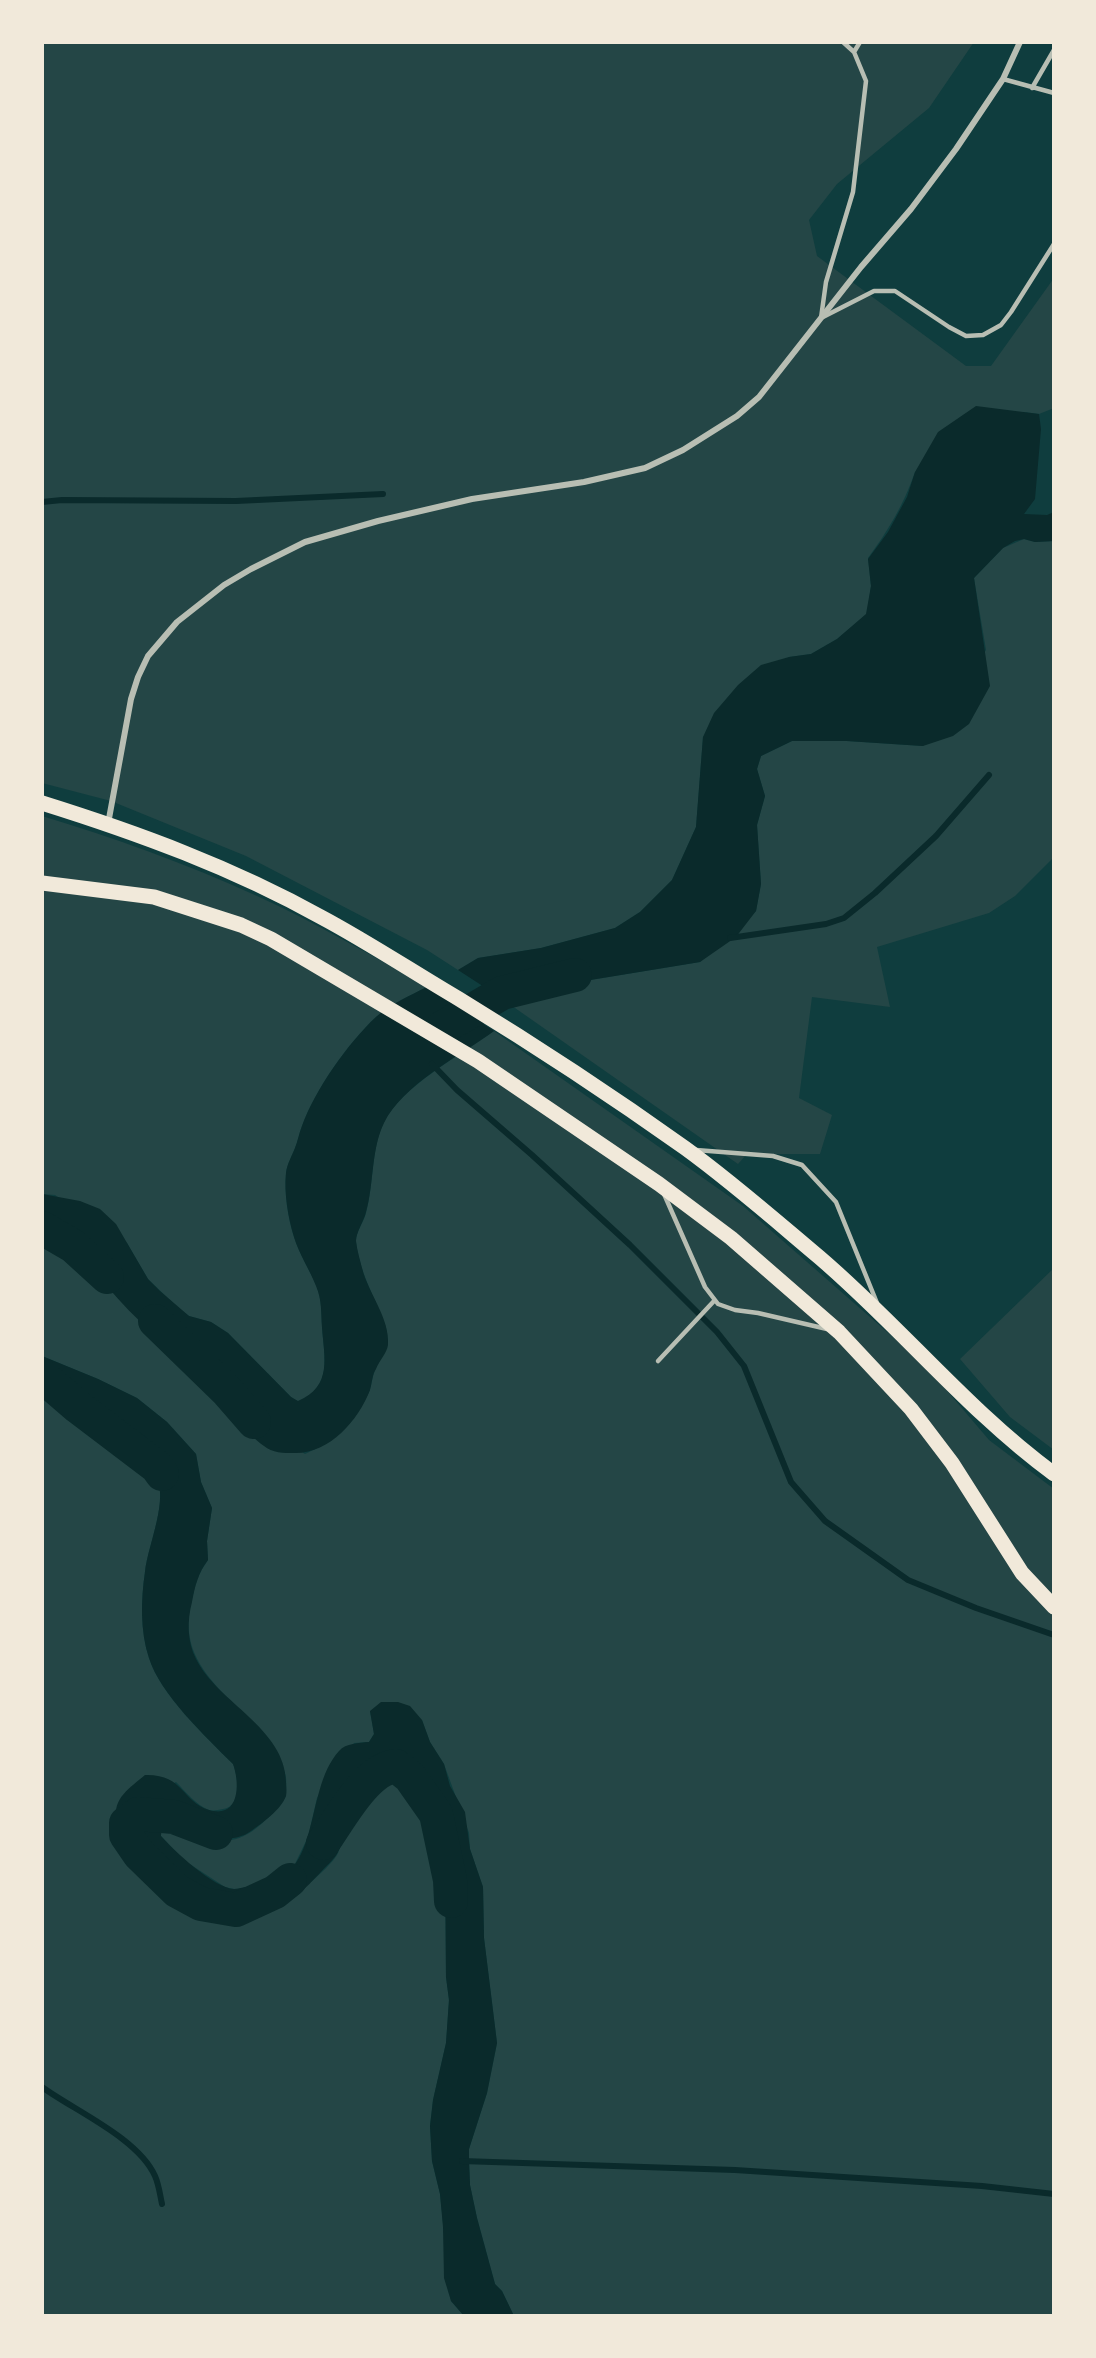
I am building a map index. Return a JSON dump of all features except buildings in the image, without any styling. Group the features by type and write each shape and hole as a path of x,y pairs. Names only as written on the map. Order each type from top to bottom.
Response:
{"main road":[{"path":"42,803 108,824 188,854 261,887 322,917 513,1032 686,1149 757,1205 880,1312 1001,1432 1054,1474"},
{"path":"42,883 154,897 241,925 271,939 478,1061 659,1184 731,1238 838,1332 911,1409 952,1464 1022,1573 1054,1607"}],"street":[{"path":"108,824 131,699 148,656 177,621 224,585 305,542 378,521 472,499 584,482 645,468 683,450 744,410 759,397 911,209 1003,79 1020,42"}],"lane":[{"path":"821,319 826,282 853,192 866,81 854,52 843,42"},
{"path":"854,52 860,42"},
{"path":"1032,88 1054,50"},
{"path":"1003,79 1054,93"},
{"path":"821,319 874,291 895,291 966,336 983,335 1000,325 1011,312 1054,244"},
{"path":"686,1149 773,1156 802,1165 823,1185 836,1202 880,1312"},
{"path":"659,1184 705,1287 714,1301 735,1310 799,1321 838,1332"},
{"path":"658,1361 714,1301"}],"shaded area":[{"path":"42,42 974,42 929,108 837,184 809,220 817,256 966,366 991,366 1054,278 1054,408 1039,414 1024,412 915,472 895,517 868,558 871,586 867,614 837,639 811,654 789,657 703,737 696,827 672,880 640,912 615,928 541,948 478,958 458,970 427,950 246,856 111,801 42,783"},
{"path":"976,406 1039,414 1041,429 1035,499 1024,514 1047,515 1054,512 1054,541 1035,542 1024,539 1015,541 1003,548 974,578 990,686 969,724 953,736 923,746 847,741 792,741 761,756 757,769 765,796 757,825 761,884 756,911 736,937 700,962 578,982 525,987 495,994 458,970 478,958 541,948 615,928 640,912 672,880 696,827 703,737 714,713 738,685 761,665 811,654 837,639 866,614 871,586 868,559 888,532 907,497 915,472 938,432"},
{"path":"1024,539 1035,542 1054,541 1054,857 1015,896 989,913 877,947 890,1007 812,997 799,1098 832,1115 820,1154 747,1154 738,1164 495,994 525,987 578,982 700,962 756,911 761,884 757,825 765,796 757,769 761,756 792,741 847,741 923,746 986,650 974,578 1003,548"},
{"path":"42,816 151,852 231,884 322,928 427,987 382,1012 344,1053 315,1097 287,1166 288,1214 296,1243 319,1292 325,1360 322,1379 317,1388 298,1402 228,1333 211,1322 189,1316 176,1306 148,1279 127,1243 55,1195 42,1194"},
{"path":"427,987 494,1031 418,1083 393,1109 380,1133 369,1201 356,1241 365,1277 386,1325 388,1345 375,1371 365,1402 341,1434 319,1448 294,1453 274,1451 256,1440 245,1429 232,1411 218,1377 209,1365 196,1355 165,1340 139,1321 68,1242 60,1236 42,1234 42,1194 80,1201 100,1209 116,1224 148,1279 160,1291 189,1316 211,1322 228,1333 291,1397 298,1401 317,1387 322,1379 325,1360 319,1296 296,1243 288,1213 287,1166 315,1097 344,1053 382,1012"},
{"path":"494,1031 743,1206 926,1366 989,1440 1054,1489 1054,2316 514,2316 502,2291 495,2284 470,2185 469,2149 487,2093 497,2043 484,1938 483,1887 470,1849 469,1833 444,1764 430,1742 422,1720 370,1711 374,1734 369,1742 354,1743 317,1798 308,1837 293,1868 278,1880 263,1887 234,1889 225,1887 185,1861 161,1836 161,1817 168,1814 208,1842 239,1838 255,1829 269,1817 286,1796 286,1775 274,1750 258,1729 207,1674 195,1653 189,1630 191,1602 199,1575 208,1560 207,1541 212,1508 201,1482 196,1454 167,1422 137,1398 42,1356 42,1234 60,1236 68,1242 117,1297 171,1345 198,1357 209,1365 219,1377 227,1399 305,1454 335,1437 357,1413 369,1392 375,1370 387,1346 385,1325 364,1273 356,1243 369,1202 376,1145 383,1124 391,1110 417,1085"},
{"path":"1054,1268 1054,1450 1010,1417 960,1359"},
{"path":"42,1356 137,1398 167,1422 196,1454 201,1482 212,1508 207,1541 208,1560 197,1580 189,1616 191,1645 206,1675 263,1731 275,1746 283,1763 286,1782 284,1801 276,1811 251,1831 239,1837 208,1842 199,1838 168,1814 162,1817 161,1836 167,1843 195,1868 226,1887 236,1889 273,1882 290,1871 301,1854 327,1769 345,1746 369,1742 374,1734 370,1711 381,1702 398,1702 410,1706 422,1720 430,1742 444,1764 450,1786 465,1812 470,1849 483,1887 484,1938 497,2043 487,2093 469,2149 470,2185 495,2284 502,2291 514,2316 464,2316 451,2301 444,2278 440,2194 432,2161 430,2126 433,2100 446,2043 449,2000 446,1977 445,1850 426,1788 402,1775 363,1771 352,1788 342,1842 336,1855 297,1895 276,1904 232,1902 190,1888 162,1868 117,1820 117,1806 120,1800 128,1789 145,1775 168,1779 200,1806 219,1811 227,1809 232,1804 237,1789 237,1780 233,1764 185,1714 163,1686 146,1648 142,1604 147,1561 159,1508 159,1484 155,1474 137,1453 113,1432 64,1409 42,1393"},
{"path":"42,1393 61,1407 117,1435 138,1453 155,1474 159,1484 159,1508 147,1561 142,1604 146,1648 163,1686 185,1714 233,1764 236,1776 236,1797 234,1803 229,1807 217,1810 204,1808 176,1782 117,1820 146,1852 179,1881 204,1894 232,1903 262,1906 276,1904 293,1897 336,1857 352,1788 364,1771 402,1775 426,1788 445,1850 446,1977 449,2000 446,2043 433,2100 430,2126 432,2161 440,2194 451,2301 464,2316 42,2316"}],"waterway":[{"path":"42,502 62,500 236,501 383,494"},
{"path":"730,938 826,924 844,918 875,893 936,836 989,775"},
{"path":"442,1028 502,993 575,975"},
{"path":"432,1064 457,1090 630,1245 717,1332 744,1366 791,1482 825,1521 908,1580 976,1608 1054,1635"},
{"path":"42,1228 73,1246 107,1277"},
{"path":"155,1321 227,1391 254,1422"},
{"path":"42,1376 78,1407 157,1467 162,1474"},
{"path":"323,1843 364,1785 385,1769 396,1766 410,1777 436,1814 450,1880 451,1901"},
{"path":"216,1833 174,1817 138,1814 126,1823 126,1835 139,1854 177,1891 201,1904 236,1910 275,1892 290,1880"},
{"path":"42,2087 104,2126 135,2149 147,2162 155,2176 162,2204"},
{"path":"462,2161 735,2170 982,2186 1054,2194"}]}
